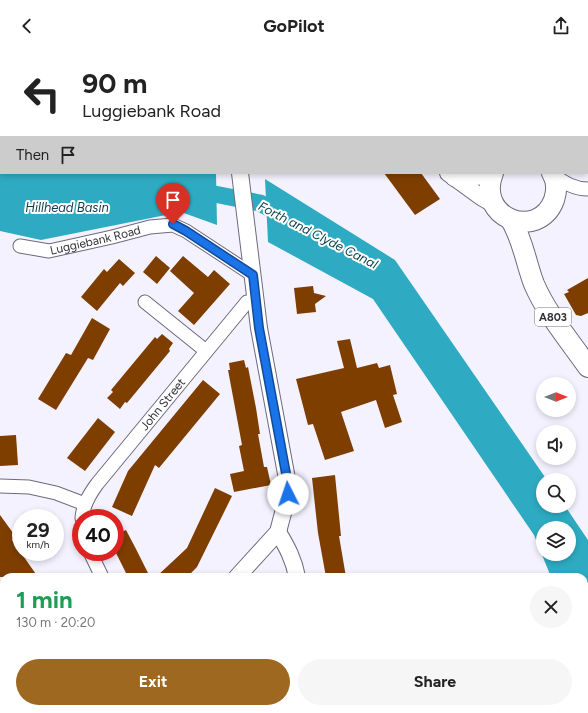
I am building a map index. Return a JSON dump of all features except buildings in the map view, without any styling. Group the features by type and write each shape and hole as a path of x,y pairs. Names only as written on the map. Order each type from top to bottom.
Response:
{"main road":[{"path":"493,174 489,189 493,204 504,216 511,220 521,222 530,221 545,212 556,190 553,174"},
{"name":"A803","path":"528,262 532,238 545,212"},
{"name":"A803","path":"511,220 528,262 534,284 550,314 588,367"}],"street":[{"path":"451,175 470,178 490,174"},
{"path":"553,174 565,183 583,189"},
{"path":"451,175 493,204"},
{"path":"241,180 261,342 287,479 288,494 278,532 241,573"},
{"path":"545,212 560,198 583,189"},
{"name":"Luggiebank Road","path":"20,246 49,251 150,227 173,224 253,275"},
{"name":"John Street","path":"83,509 89,494 206,351 247,302 255,301"},
{"path":"145,302 206,351"},
{"path":"0,486 36,488 56,493 84,504"},
{"path":"278,532 291,553 296,573"},
{"path":"94,561 100,573"}],"water":[{"name":"Hillhead Basin","path":"0,174 216,174 217,225 181,212 41,240 0,231"},
{"path":"265,179 395,260 542,473 536,473 536,513 570,513 575,521 536,521 536,540 373,299 268,242"},
{"path":"576,522 588,540 588,573 549,573 545,561 576,561"}],"waterway":[{"name":"Forth and Clyde Canal","path":"194,190 260,203 287,218"}],"route":[{"path":"173,224 253,275 259,328 287,479 288,494"}]}
